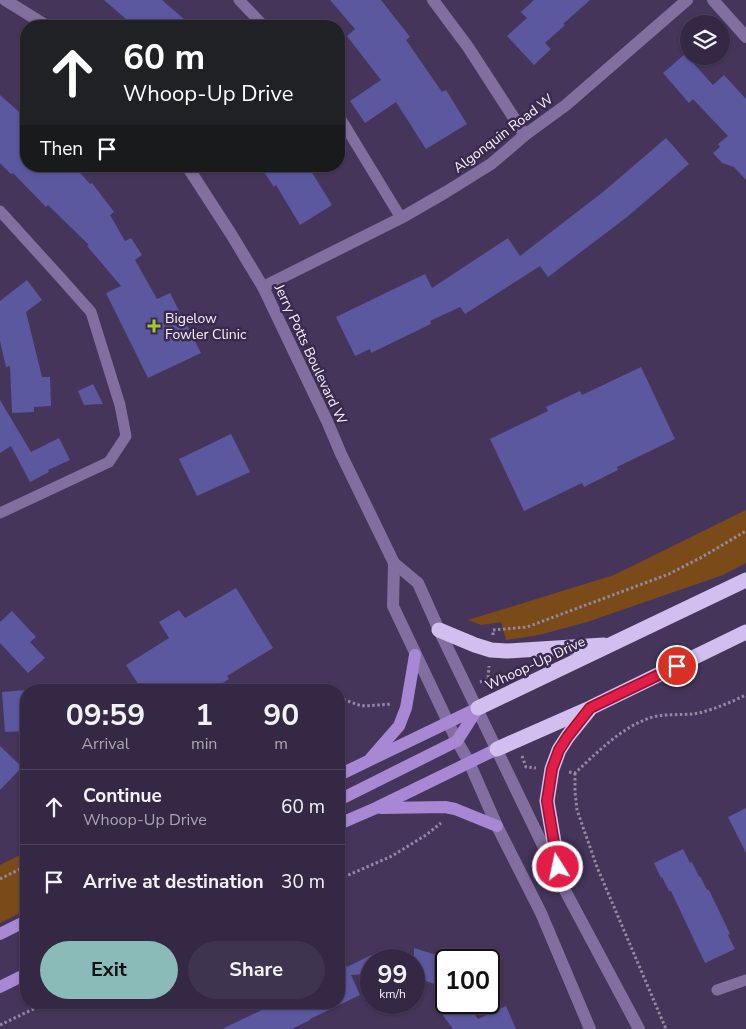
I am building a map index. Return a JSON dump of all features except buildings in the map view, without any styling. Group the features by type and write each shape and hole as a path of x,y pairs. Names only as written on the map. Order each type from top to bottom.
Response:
{"highway":[{"name":"Whoop-Up Drive","path":"478,708 746,580"},
{"path":"439,630 491,650 507,651 613,644"},
{"path":"497,749 590,708 746,632"},
{"path":"561,883 547,801 552,769 559,750 590,708"}],"main road":[{"path":"368,762 399,726 406,708 415,655"},
{"path":"345,797 457,741 478,708"},
{"name":"Whoop-Up Drive","path":"345,772 478,708"},
{"path":"345,821 497,749"},
{"path":"376,808 445,807 455,809 497,826"},
{"path":"0,934 20,924"},
{"path":"0,987 20,977"}],"street":[{"path":"5,0 37,20"},
{"path":"433,0 468,47 525,135"},
{"name":"Algonquin Road W","path":"263,287 400,218 491,164 525,135 566,105 687,0"},
{"path":"713,0 746,37"},
{"name":"Jerry Potts Boulevard W","path":"190,172 263,287 394,563 418,583 561,883 639,1029"},
{"name":"Jerry Potts Boulevard W","path":"394,563 393,606 497,826 541,914 590,1029"}],"lane":[{"path":"239,0 258,20"},
{"path":"345,126 400,218"},
{"path":"0,211 91,312 120,405 126,436 109,462 0,513"},
{"path":"717,990 746,980"}],"path":[{"path":"467,688 488,679 494,630 527,627 669,574 746,531"},
{"path":"666,1029 597,867 576,810 575,773 622,731 638,722 669,714 698,713 746,695"},
{"path":"552,769 575,773"},
{"path":"0,879 20,869"},
{"path":"0,1026 34,1009"}],"shaded area":[{"path":"746,510 746,563 723,575 587,622 539,635 506,640 501,622 481,625 468,620 614,575"},
{"path":"20,855 20,913 0,923 0,865"}],"place":[{"name":"Bigelow Fowler Clinic","path":"154,326"}],"route":[{"path":"558,867 547,801 552,769 559,750 590,708 677,666"}]}
